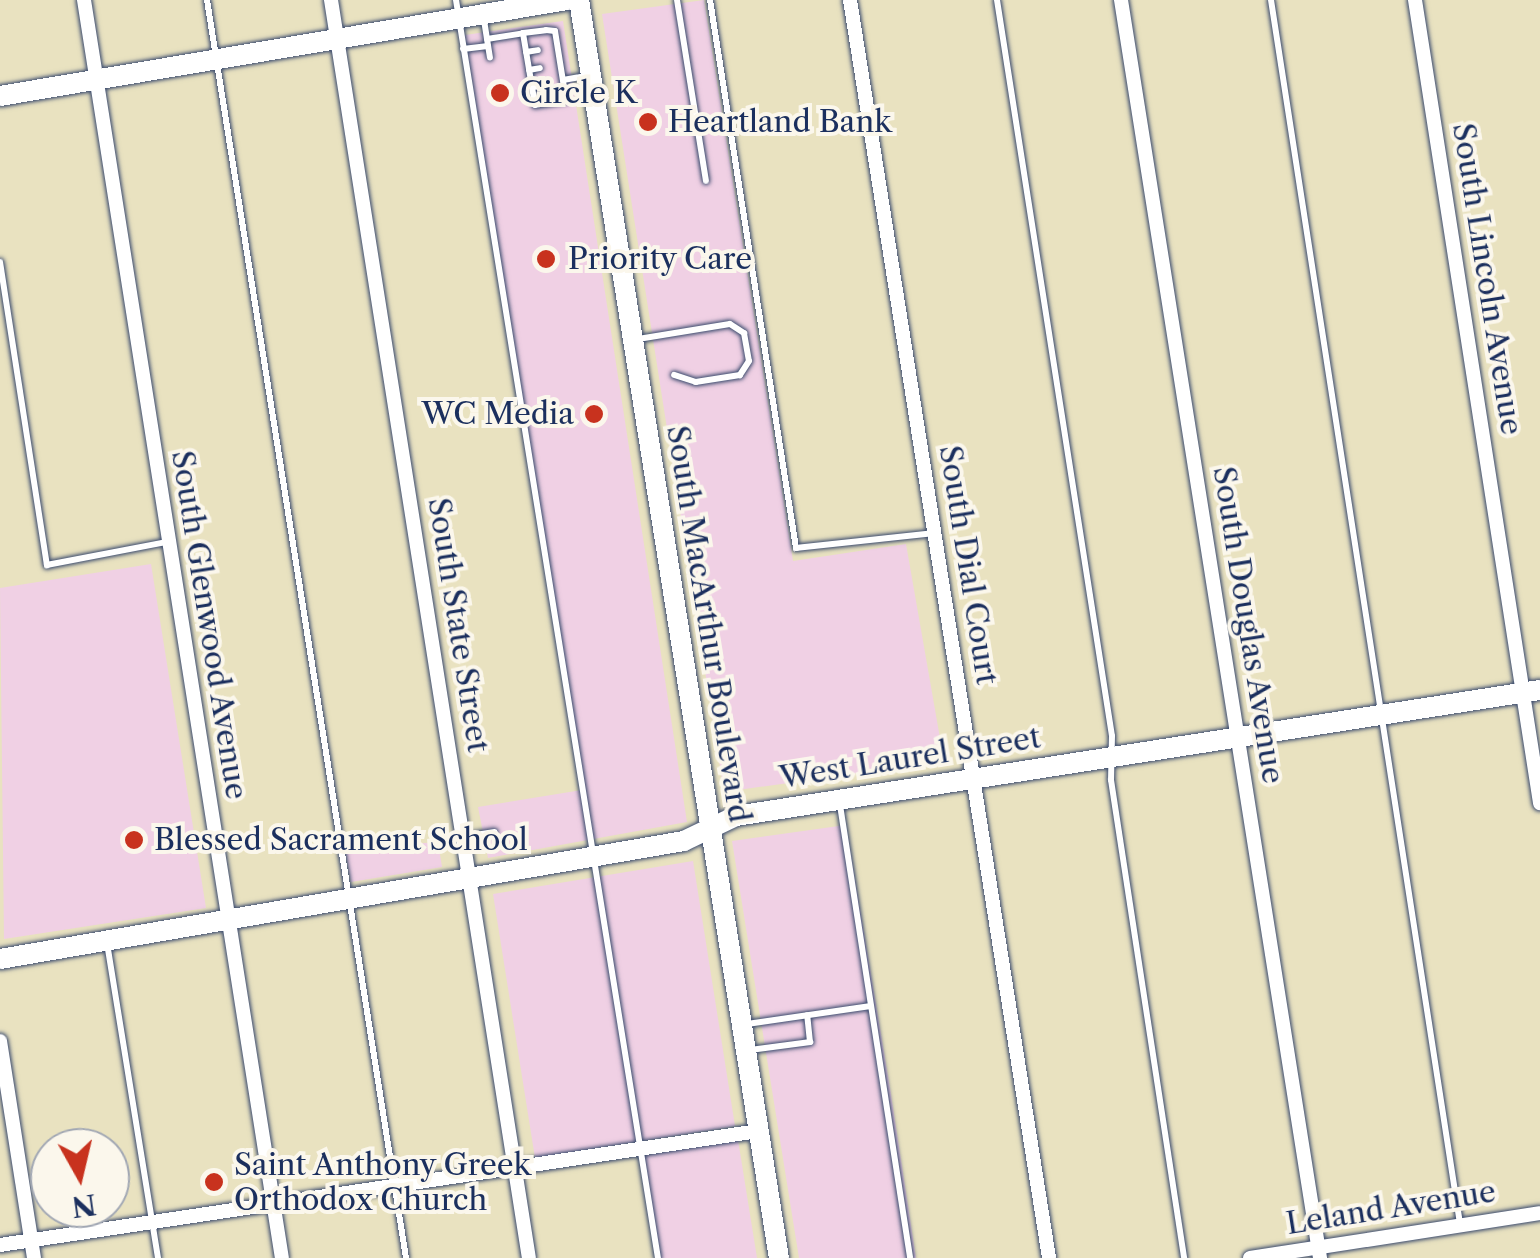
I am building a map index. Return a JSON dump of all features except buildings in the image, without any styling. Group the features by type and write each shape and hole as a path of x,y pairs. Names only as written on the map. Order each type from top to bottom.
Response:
{"street":[{"name":"South Glenwood Avenue","path":"84,0 282,1258"},
{"name":"South State Street","path":"331,0 529,1258"},
{"path":"0,96 338,39 457,9 483,14 567,0"},
{"name":"South MacArthur Boulevard","path":"579,0 778,1258"},
{"name":"South Dial Court","path":"850,0 1049,1258"},
{"name":"South Douglas Avenue","path":"1121,0 1319,1253"},
{"name":"South Lincoln Avenue","path":"1415,0 1532,691 1540,803"},
{"name":"West Laurel Street","path":"0,959 590,858 710,830 736,816 1532,691"},
{"path":"0,1042 34,1258"},
{"path":"0,1244 758,1130"},
{"name":"Leland Avenue","path":"1250,1258 1319,1253 1540,1213"}],"lane":[{"path":"207,0 406,1258"},
{"path":"677,0 706,182"},
{"path":"710,0 796,548 935,533"},
{"path":"997,0 1184,1258"},
{"path":"1270,0 1460,1225"},
{"path":"457,9 636,1150 658,1258"},
{"path":"483,14 490,58"},
{"path":"463,49 523,33 555,32 566,100 534,105 523,33"},
{"path":"526,52 538,50"},
{"path":"529,70 540,68"},
{"path":"561,82 591,76"},
{"path":"532,88 543,86"},
{"path":"0,262 47,565 168,542"},
{"path":"633,340 730,324 744,333 749,362 740,375 696,382 674,375"},
{"path":"840,800 910,1258"},
{"path":"463,837 495,832"},
{"path":"107,942 158,1258"},
{"path":"741,1025 872,1006"},
{"path":"745,1050 810,1042 807,1015"}],"shaded area":[{"path":"704,0 793,561 906,544 944,761 724,792 602,14"},
{"path":"563,21 687,822 488,858 478,807 582,790 465,35"},
{"path":"151,564 206,908 4,939 0,588"},
{"path":"846,825 916,1258 799,1258 732,841"},
{"path":"438,842 442,867 351,882 345,849"},
{"path":"693,861 735,1126 535,1158 493,894"},
{"path":"738,1140 757,1258 659,1258 641,1156"}],"place":[{"name":"Circle K","path":"500,93"},
{"name":"Heartland Bank","path":"648,122"},
{"name":"Priority Care","path":"546,259"},
{"name":"WC Media","path":"594,414"},
{"name":"Blessed Sacrament School","path":"134,840"},
{"name":"Saint Anthony Greek Orthodox Church","path":"214,1182"}]}
